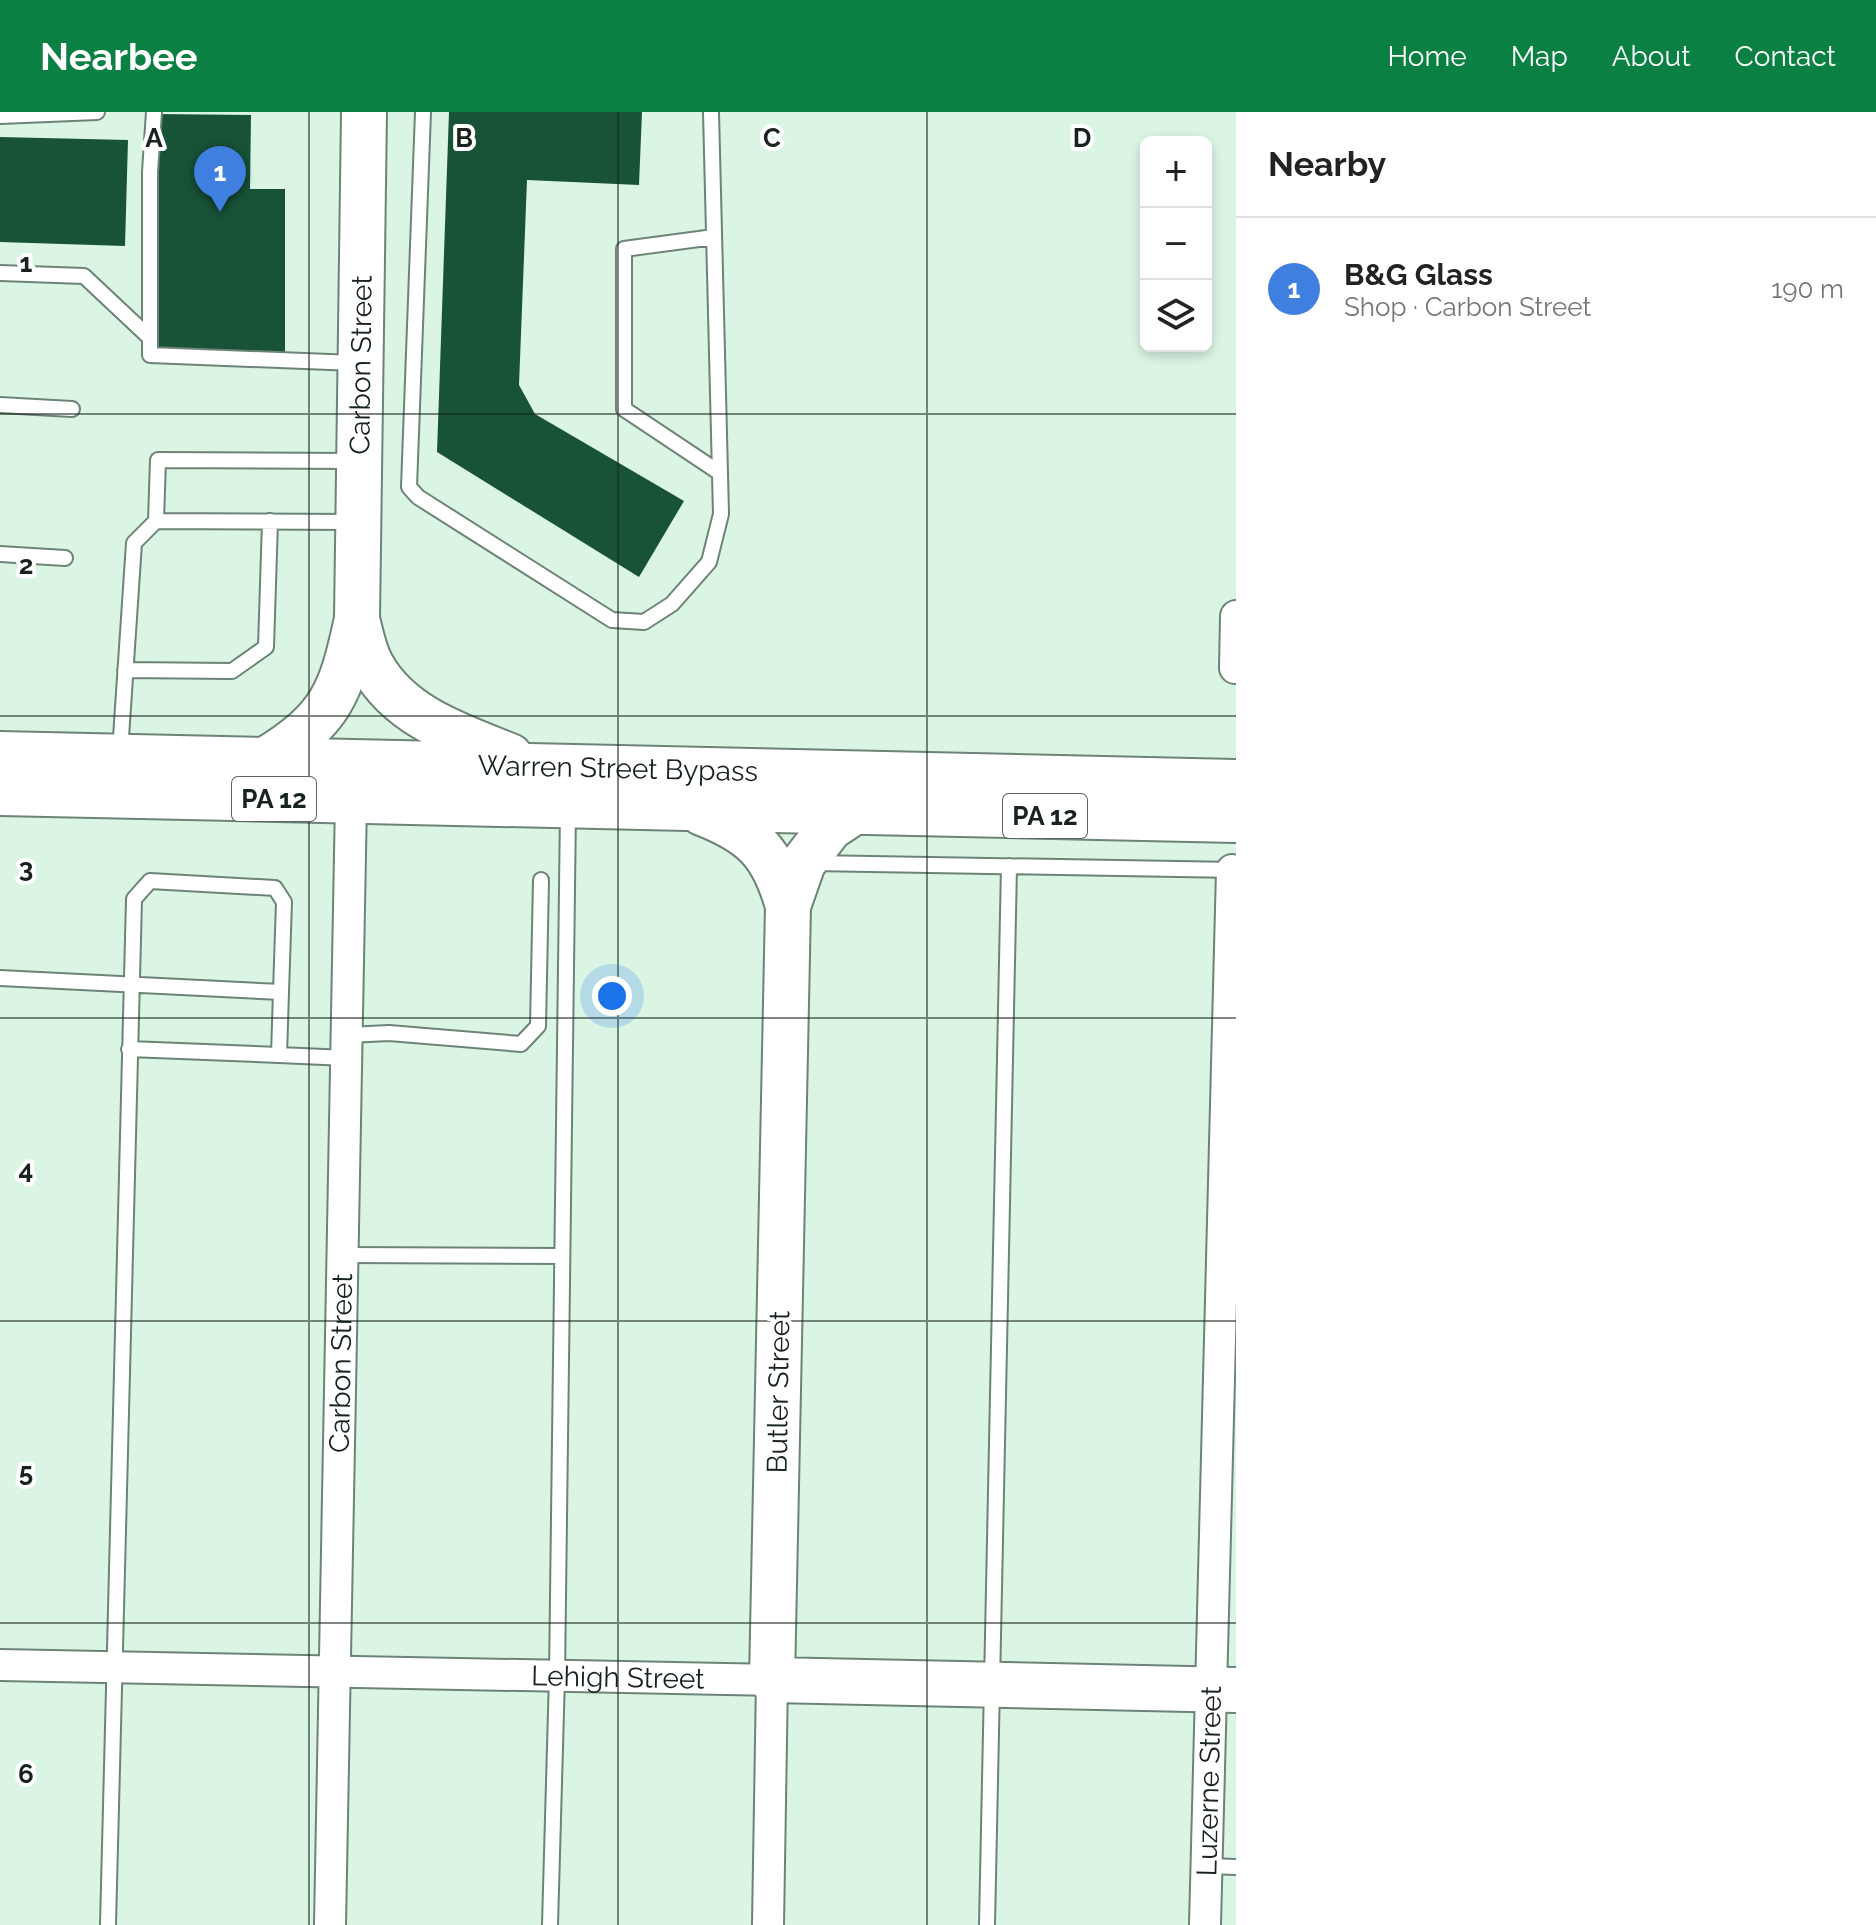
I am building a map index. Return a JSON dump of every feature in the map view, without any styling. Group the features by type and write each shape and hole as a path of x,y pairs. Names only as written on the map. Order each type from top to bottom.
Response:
{"main road":[{"name":"Carbon Street","path":"357,619 364,112"},
{"path":"265,760 298,740 317,722 331,702 349,656 357,619"},
{"path":"357,619 372,666 403,702 443,728 535,766"},
{"name":"Warren Street Bypass","path":"0,754 535,766 1236,820"},
{"name":"Warren Street Bypass","path":"0,793 689,808 856,793 1236,782"},
{"name":"Butler Street","path":"772,1680 788,906 803,863 856,793"},
{"path":"689,808 726,822 759,845 780,878 788,906"},
{"name":"Lehigh Street","path":"772,1680 1224,1690"}],"street":[{"path":"1235,668 1236,616"},
{"name":"Carbon Street","path":"330,1925 351,801"},
{"name":"Luzerne Street","path":"1205,1925 1221,1866 1234,870"},
{"name":"Lehigh Street","path":"0,1665 772,1680"},
{"name":"Butler Street","path":"768,1925 772,1680"}],"lane":[{"path":"0,116 97,112"},
{"path":"154,112 150,172 150,355 360,363"},
{"path":"423,112 409,487 418,497 612,620 644,622 672,604 709,562 721,514 711,112"},
{"path":"714,237 624,249 624,409 720,473"},
{"path":"0,273 84,276 150,338"},
{"path":"0,405 72,409"},
{"path":"120,756 134,543 156,521 158,460 358,461"},
{"path":"156,521 357,522"},
{"path":"125,670 232,671 266,647 270,521"},
{"path":"0,554 65,558"},
{"path":"550,1925 557,1676 568,806"},
{"path":"803,863 1234,870"},
{"path":"987,1925 1009,866"},
{"path":"129,1049 279,1055 347,1046 389,1033 521,1044 538,1026 541,880"},
{"path":"108,1925 130,986 134,899 150,881 275,888 284,902 279,1055"},
{"path":"0,978 281,992"},
{"path":"343,1255 561,1256"}],"building":[{"path":"449,112 642,112 639,185 527,180 519,385 535,414 684,501 639,577 437,452"},
{"path":"155,114 251,115 250,189 285,189 285,358 246,357 246,351 154,351"},
{"path":"0,137 128,140 125,246 0,242"}],"place":[{"name":"B&G Glass","path":"220,212"}]}
